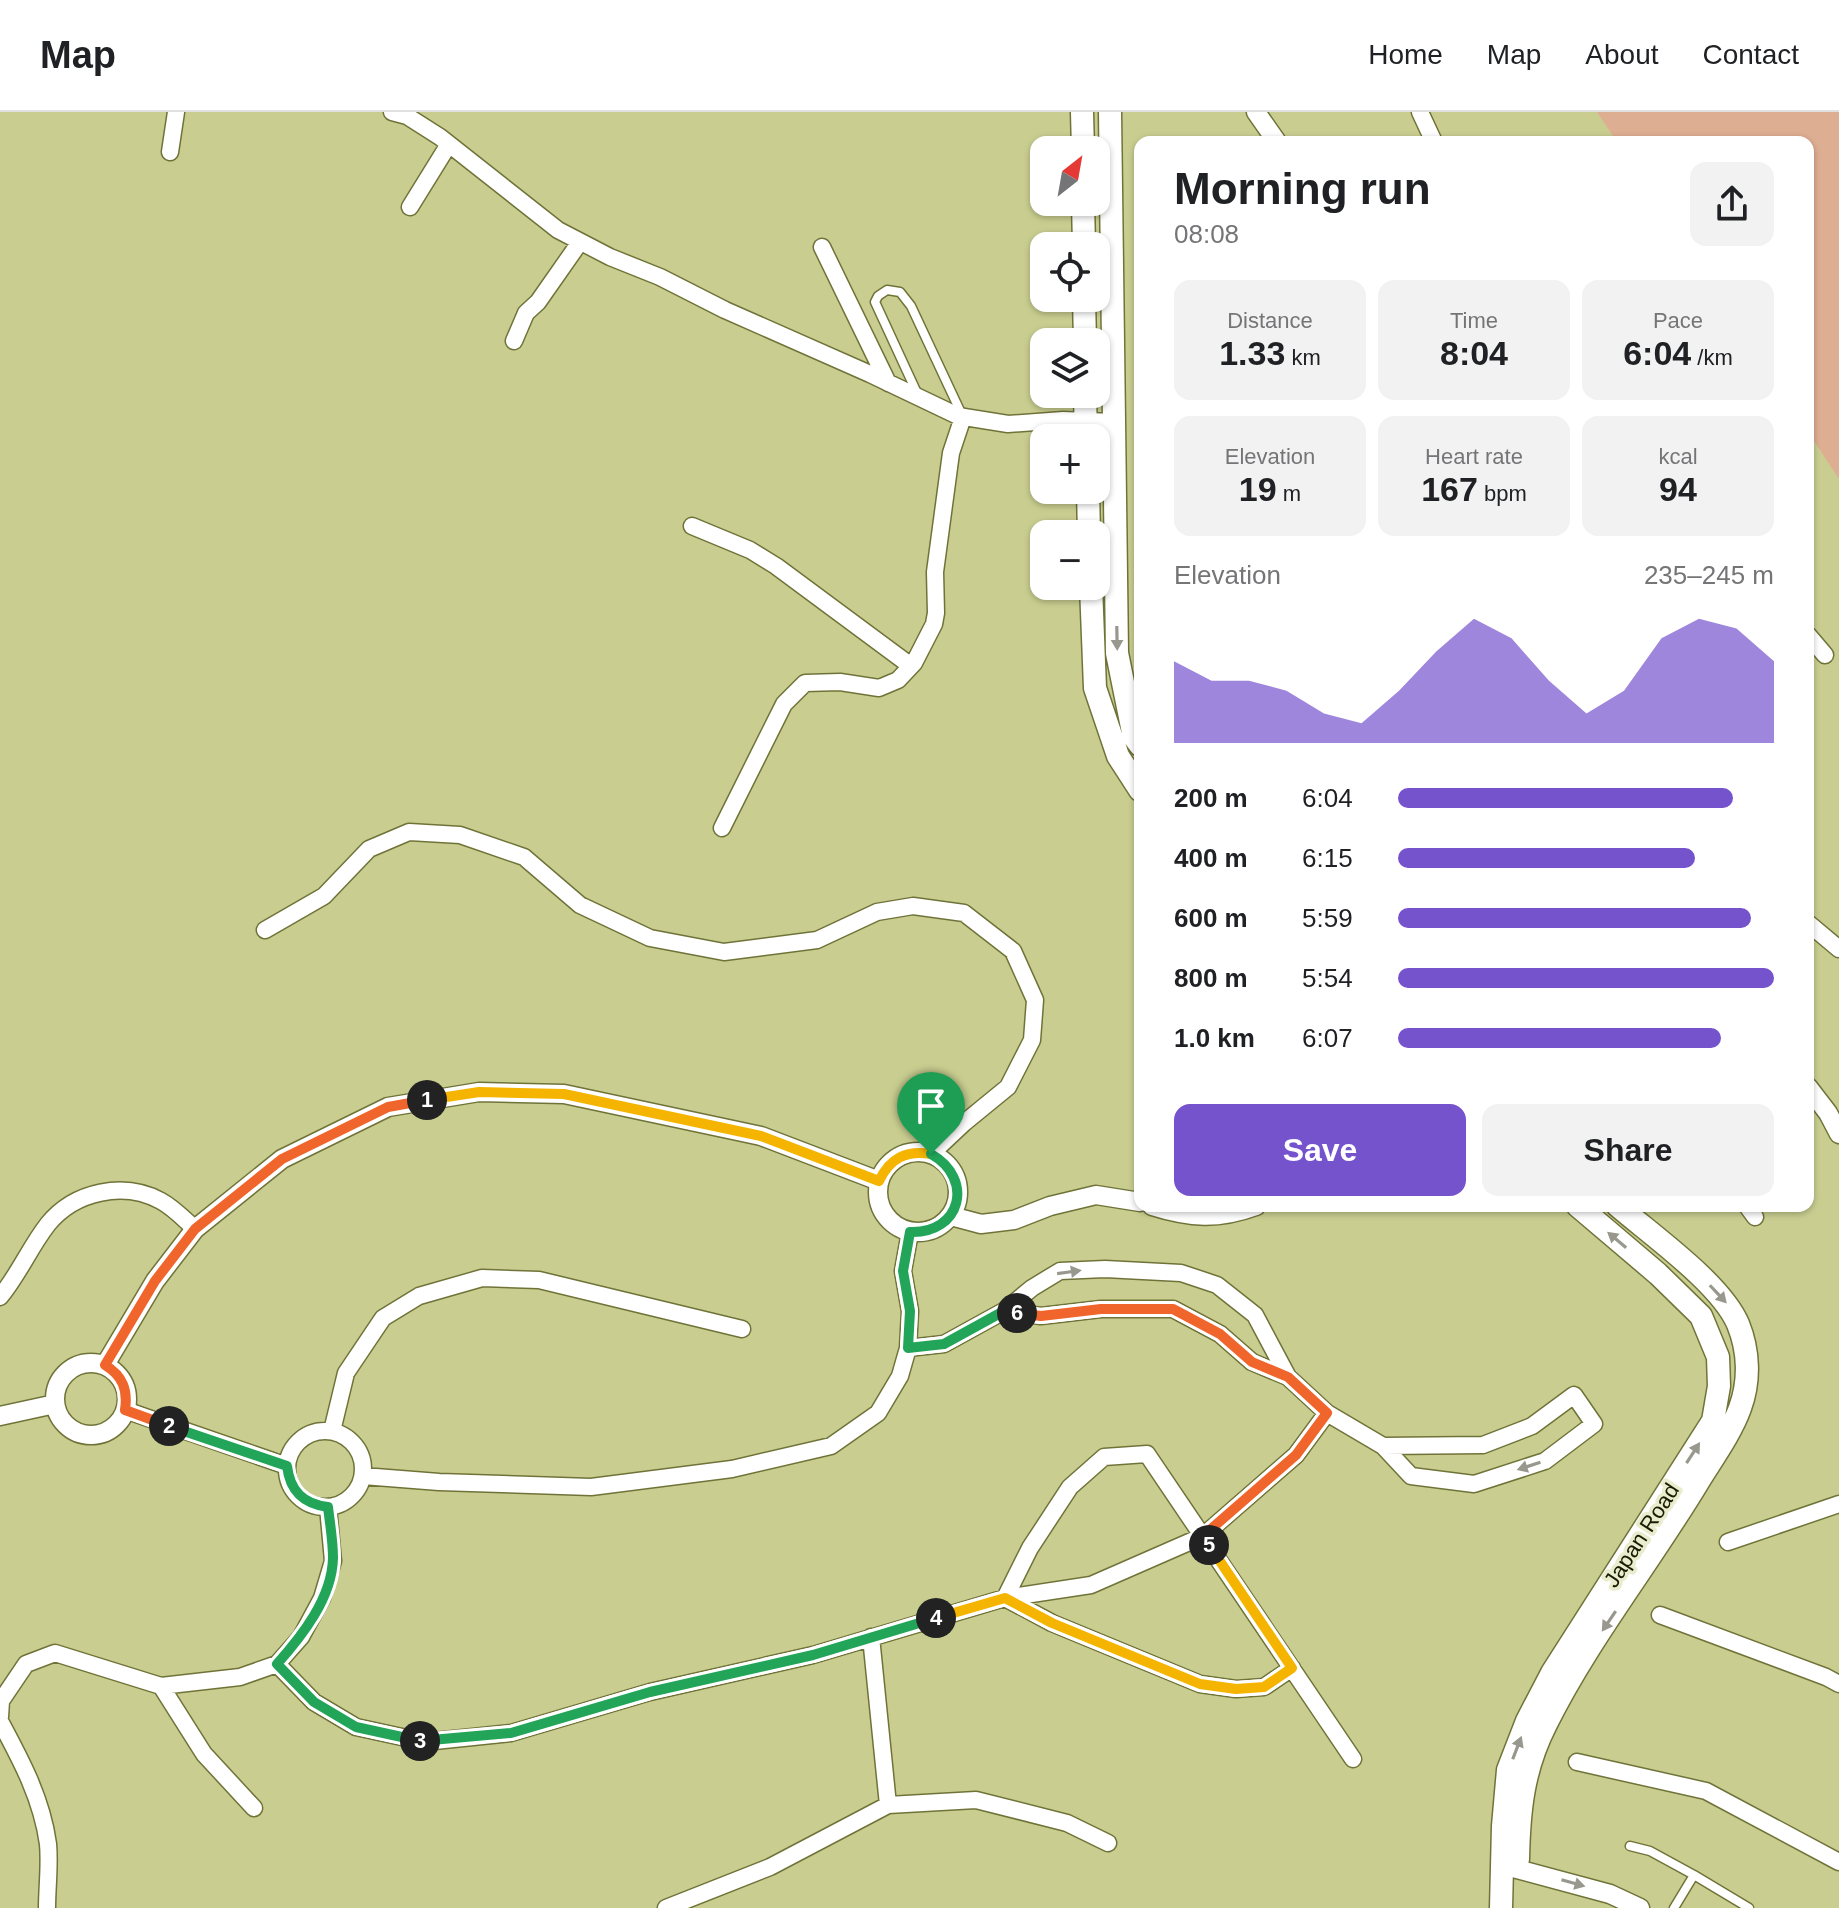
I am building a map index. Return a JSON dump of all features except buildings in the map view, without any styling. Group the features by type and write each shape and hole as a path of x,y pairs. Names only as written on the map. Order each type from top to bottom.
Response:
{"main road":[{"path":"1082,112 1083,136"},
{"path":"1110,112 1117,653 1134,737"},
{"path":"1092,600 1095,688 1118,756 1134,781"},
{"name":"Japan Road","path":"1516,1908 1510,1866 1508,1770 1527,1721 1552,1673 1713,1421 1719,1386 1718,1357 1701,1316 1658,1274 1585,1212"},
{"name":"Japan Road","path":"1501,1908 1522,1792 1545,1725 1572,1676 1665,1538 1709,1463 1740,1408 1747,1375 1746,1346 1725,1299 1625,1212"}],"street":[{"path":"170,152 176,112"},
{"path":"392,112 407,116 449,144 558,230 580,242 919,398 963,417 1008,424 1063,420 1072,424"},
{"path":"1256,112 1273,136"},
{"path":"1420,112 1431,136"},
{"path":"410,207 449,144"},
{"path":"514,341 526,313 538,302 580,242"},
{"path":"822,247 888,383"},
{"path":"722,828 784,704 793,693 805,683 816,681 879,688 898,680 911,666 934,624 935,572 951,453 963,417"},
{"path":"1106,424 1113,422"},
{"path":"692,526 750,550 776,566 911,666"},
{"path":"1814,642 1825,655"},
{"path":"265,930 324,896 369,849 409,832 460,835 524,857 580,905 650,938 724,952 817,940 877,912 913,906 964,913 1013,951 1035,1000 1032,1040 1008,1087 931,1154"},
{"path":"1814,928 1839,949"},
{"path":"105,1365 155,1281 195,1229 282,1159 388,1107 479,1092 564,1094 761,1136 879,1181"},
{"path":"1814,1095 1839,1134"},
{"path":"905,1154 931,1154 951,1169 956,1180 958,1192 951,1216 933,1230 910,1232 898,1227 881,1207 879,1181 885,1169 905,1154"},
{"path":"0,1297 17,1277 47,1225 64,1207 84,1198 112,1190 135,1191 163,1202 195,1229"},
{"path":"951,1216 981,1224 1014,1220 1050,1206 1096,1195 1134,1201"},
{"path":"1179,1212 1206,1218 1239,1212"},
{"path":"363,1476 591,1487 732,1469 831,1446 878,1413 900,1376 908,1348 910,1311 903,1271 910,1232"},
{"path":"908,1348 944,1344 1004,1311 1032,1288 1060,1271 1105,1269 1181,1273 1217,1285 1255,1315 1288,1377 1327,1413 1383,1446 1411,1476 1474,1484 1545,1461 1594,1424 1574,1395 1532,1426 1483,1445 1383,1446"},
{"path":"332,1431 346,1373 383,1318 419,1296 482,1278 539,1280 742,1329"},
{"path":"1004,1311 1041,1316 1101,1309 1173,1309 1220,1334 1252,1362 1288,1377"},
{"path":"91,1362 105,1365 120,1378 125,1388 125,1410 112,1428 90,1435 77,1433 66,1426 55,1404 59,1380 79,1364 91,1362"},
{"path":"0,1416 55,1404"},
{"path":"125,1410 287,1466"},
{"path":"277,1664 314,1702 356,1727 425,1742 511,1733 650,1692 813,1655 1005,1598 1091,1585 1203,1536 1296,1455 1327,1413"},
{"path":"332,1431 344,1435 360,1453 363,1476 351,1497 328,1507 303,1500 288,1479 287,1466 290,1453 307,1435 332,1431"},
{"path":"1005,1598 1030,1548 1070,1487 1104,1457 1147,1454 1353,1759"},
{"path":"1728,1542 1839,1504"},
{"path":"47,1908 48,1846 40,1805 0,1719 1,1701 26,1664 55,1653 161,1686 240,1677 277,1664 301,1637 322,1598 333,1561 328,1507"},
{"path":"1005,1598 1052,1623 1200,1684 1236,1689 1264,1687 1292,1668"},
{"path":"1660,1615 1835,1677"},
{"path":"871,1637 888,1805"},
{"path":"161,1686 204,1754 254,1808"},
{"path":"1577,1762 1706,1791 1839,1862"},
{"path":"666,1908 770,1867 888,1805 976,1800 1067,1823 1108,1843"},
{"path":"1510,1866 1610,1894 1640,1908"}],"lane":[{"path":"919,398 875,302 887,290 900,292 911,306 963,417"},
{"path":"1630,1846 1650,1851 1749,1908"},
{"path":"1674,1908 1694,1875"}],"shaded area":[{"path":"1597,112 1839,112 1839,479 1814,441 1814,136 1613,136"}],"route":[{"path":"479,1092 564,1094 761,1136 879,1181 885,1169 905,1154 931,1154 951,1169 958,1192 951,1216 943,1224 933,1230 910,1232 903,1271 910,1311 908,1348 944,1344 1004,1311 1041,1316 1101,1309 1173,1309 1220,1334 1252,1362 1288,1377 1327,1413 1296,1455 1203,1536 1292,1668 1264,1687 1236,1689 1200,1684 1052,1623 1005,1598 813,1655 650,1692 511,1733 425,1742 356,1727 314,1702 277,1664 301,1637 322,1598 333,1561 328,1507 303,1500 294,1491 288,1479 287,1466 125,1410 125,1388 120,1378 105,1365 155,1281 195,1229 282,1159 388,1107 479,1092"}]}
